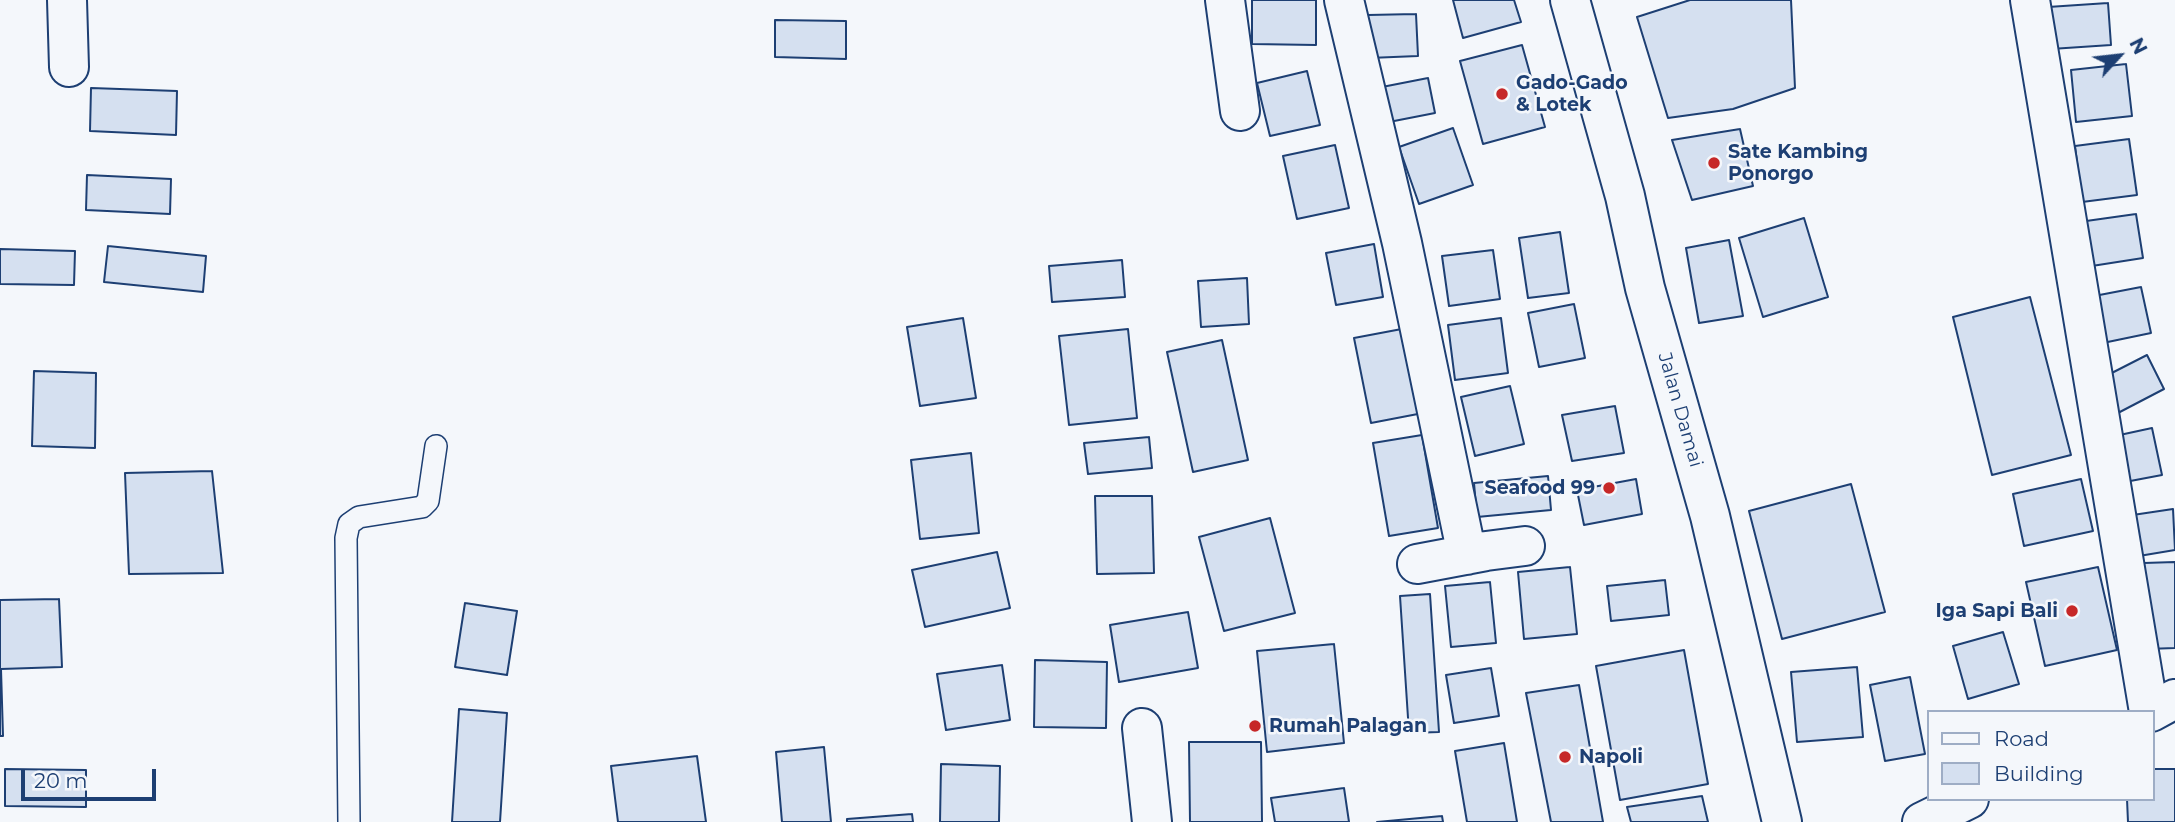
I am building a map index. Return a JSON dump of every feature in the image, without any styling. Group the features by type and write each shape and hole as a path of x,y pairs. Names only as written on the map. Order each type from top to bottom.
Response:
{"street":[{"path":"67,0 69,67"},
{"path":"1225,0 1240,111"},
{"path":"1344,0 1405,256 1466,555"},
{"name":"Jalan Damai","path":"1570,0 1625,196 1645,288 1710,516 1782,822"},
{"path":"2030,0 2150,710"},
{"path":"1417,564 1525,545"},
{"path":"2154,710 2175,699"},
{"path":"1142,728 1152,822"},
{"path":"1922,822 1965,801"}],"lane":[{"path":"349,822 346,538 349,524 359,517 422,507 428,501 436,446"}],"building":[{"path":"1252,0 1316,0 1316,45 1252,44"},
{"path":"1453,0 1514,0 1521,22 1463,38"},
{"path":"1690,0 1791,0 1795,88 1733,109 1668,118 1637,17"},
{"path":"2108,3 2111,45 2051,49 2048,7"},
{"path":"1416,14 1418,56 1369,58 1368,15"},
{"path":"775,20 846,21 846,59 775,57"},
{"name":"Gado-Gado & Lotek","path":"1522,45 1545,127 1483,144 1460,61"},
{"path":"2126,64 2132,116 2076,122 2071,70"},
{"path":"1307,71 1320,125 1270,136 1257,83"},
{"path":"1428,78 1435,113 1389,122 1382,87"},
{"path":"91,88 177,91 176,135 90,131"},
{"path":"1453,128 1473,185 1419,204 1399,147"},
{"name":"Sate Kambing Ponorgo","path":"1740,129 1753,186 1692,200 1672,140"},
{"path":"2129,139 2137,195 2082,202 2075,146"},
{"path":"1335,145 1349,208 1297,219 1283,156"},
{"path":"87,175 171,179 170,214 86,210"},
{"path":"2136,214 2143,258 2079,268 2072,223"},
{"path":"1804,218 1828,297 1763,317 1739,238"},
{"path":"1560,232 1569,293 1528,298 1519,238"},
{"path":"1729,240 1743,316 1699,323 1686,248"},
{"path":"1374,244 1383,297 1336,305 1326,253"},
{"path":"108,246 206,256 203,292 104,282"},
{"path":"0,249 75,251 74,285 0,284"},
{"path":"1493,250 1500,299 1449,306 1442,256"},
{"path":"1122,260 1125,297 1052,302 1049,266"},
{"path":"1247,278 1249,324 1201,327 1198,281"},
{"path":"2141,287 2151,333 2098,344 2089,297"},
{"path":"2030,297 2071,455 1992,475 1953,317"},
{"path":"1574,304 1585,358 1539,367 1528,313"},
{"path":"963,318 976,398 920,406 907,327"},
{"path":"1501,318 1508,373 1455,380 1448,325"},
{"path":"1407,328 1423,413 1371,423 1354,338"},
{"path":"1128,329 1137,418 1069,425 1059,336"},
{"path":"1222,340 1248,460 1193,472 1167,352"},
{"path":"2147,355 2164,389 2116,414 2098,380"},
{"path":"34,371 96,373 95,448 32,446"},
{"path":"1510,386 1524,444 1475,456 1461,397"},
{"path":"1615,406 1624,453 1572,461 1562,415"},
{"path":"2152,428 2162,475 2125,482 2115,436"},
{"path":"1422,435 1438,528 1389,536 1373,443"},
{"path":"1149,437 1152,468 1088,474 1084,443"},
{"path":"971,453 979,533 920,539 911,460"},
{"path":"212,471 223,573 129,574 125,473"},
{"path":"1548,476 1551,510 1477,517 1474,483"},
{"path":"1636,479 1642,514 1584,525 1577,490"},
{"path":"2081,479 2093,531 2024,546 2013,494"},
{"path":"1851,484 1885,612 1782,639 1749,511"},
{"path":"1095,496 1152,496 1154,573 1097,574"},
{"path":"2173,509 2175,550 2133,557 2126,516"},
{"path":"1270,518 1295,613 1224,631 1199,537"},
{"path":"997,552 1010,608 925,627 912,570"},
{"path":"2175,562 2175,648 2147,649 2144,563"},
{"path":"1570,567 1577,634 1524,639 1518,572"},
{"path":"2098,567 2117,650 2045,666 2026,582"},
{"path":"1665,580 1669,615 1611,621 1607,586"},
{"path":"1490,582 1496,643 1451,647 1445,586"},
{"path":"1430,594 1439,732 1409,733 1400,596"},
{"path":"59,599 62,667 1,669 3,736 0,736 0,600"},
{"path":"465,603 517,611 507,675 455,667"},
{"path":"1188,612 1198,668 1119,682 1110,625"},
{"path":"2003,632 2019,684 1968,699 1953,646"},
{"path":"1334,644 1344,743 1267,752 1257,651"},
{"path":"1684,650 1708,784 1620,800 1596,666"},
{"path":"1035,660 1107,662 1106,728 1034,727"},
{"path":"1002,665 1010,720 946,730 937,674"},
{"path":"1857,667 1863,737 1797,742 1791,672"},
{"path":"1491,668 1499,716 1454,723 1446,675"},
{"path":"1910,677 1925,754 1885,761 1870,685"},
{"name":"Napoli","path":"1579,685 1603,822 1551,822 1526,693"},
{"path":"459,709 507,713 500,822 452,822"},
{"path":"1189,742 1261,742 1262,822 1190,822"},
{"path":"1504,743 1517,822 1467,822 1455,751"},
{"path":"824,747 831,822 782,822 776,752"},
{"path":"697,756 706,822 618,822 611,766"},
{"path":"941,764 1000,766 999,822 940,822"},
{"path":"5,769 86,770 86,807 5,806"},
{"path":"2154,769 2175,769 2175,822 2128,822 2127,801 2154,801"},
{"path":"1344,788 1349,822 1275,822 1271,798"},
{"path":"1702,796 1708,822 1631,822 1627,807"},
{"path":"912,814 913,822 847,822 847,819"},
{"path":"1442,816 1443,822 1377,822"}],"place":[{"name":"Gado-Gado & Lotek","path":"1502,94"},
{"name":"Sate Kambing Ponorgo","path":"1714,163"},
{"name":"Seafood 99","path":"1609,488"},
{"name":"Iga Sapi Bali","path":"2072,611"},
{"name":"Rumah Palagan","path":"1255,726"},
{"name":"Napoli","path":"1565,757"}]}
